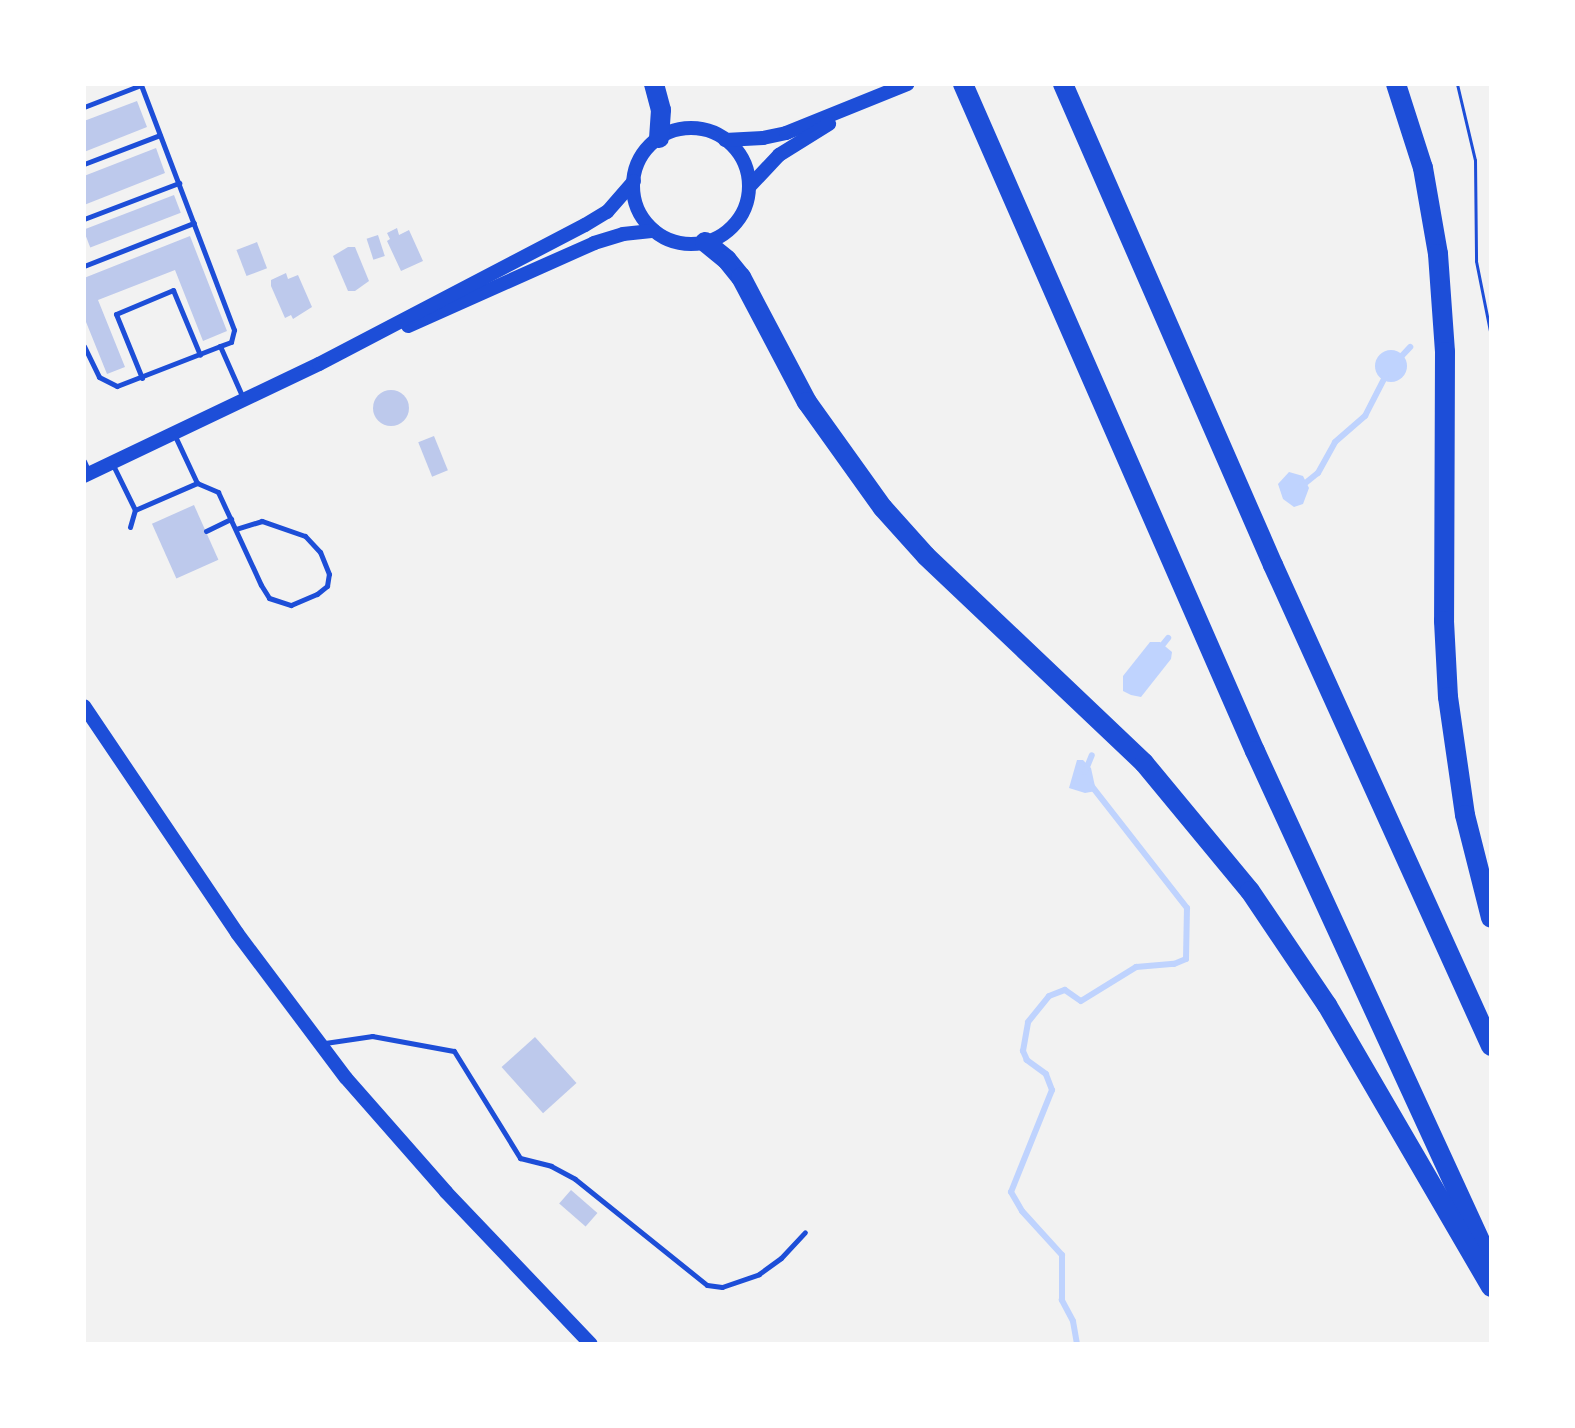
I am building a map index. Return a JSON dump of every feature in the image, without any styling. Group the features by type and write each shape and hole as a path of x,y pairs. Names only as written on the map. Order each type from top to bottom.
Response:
{"highway":[{"path":"654,84 661,106 659,138"},
{"path":"963,84 1241,719 1491,1264"},
{"path":"1063,84 1273,565 1491,1046"},
{"path":"1396,84 1423,168 1438,254 1446,368 1444,591 1448,687 1465,815 1491,918"},
{"path":"705,242 727,260 741,277 813,412 883,508 926,556 1144,763 1250,891 1327,1005 1491,1287"}],"street":[{"path":"725,140 776,136 860,106 907,84"},
{"path":"749,187 783,152 860,106"},
{"path":"319,364 590,223 614,205 634,181 642,156 659,138 689,129 708,131 725,140 742,161 749,187 745,207 734,225 705,242 678,243 654,231 638,208 634,181"},
{"path":"86,470 112,463 319,364 594,243 623,234 654,231"},
{"path":"84,706 237,933 320,1044 395,1137 591,1344"}],"lane":[{"path":"84,107 141,85 234,330 231,342 122,386 107,384 99,377 84,346"},
{"path":"84,164 160,135"},
{"path":"84,219 179,183"},
{"path":"84,266 194,223"},
{"path":"142,378 116,314 173,290 200,355"},
{"path":"220,346 243,400"},
{"path":"173,433 197,483 218,492 266,595 273,601 291,605 317,594 327,586 327,570 317,547 305,536 262,521 236,529"},
{"path":"112,463 135,510 130,527"},
{"path":"135,510 197,483"},
{"path":"206,531 231,519"},
{"path":"320,1044 372,1036 454,1051 520,1158 551,1166 575,1179 707,1285 722,1287 759,1274 781,1258 805,1232"}],"path":[{"path":"1457,84 1475,160 1476,261 1491,336"},
{"path":"1491,465 1491,656"}],"water":[{"path":"1391,350 1403,354 1407,366 1403,378 1391,382 1379,378 1375,366 1379,354"},
{"path":"1289,472 1303,476 1309,488 1303,504 1294,507 1283,499 1278,484"},
{"path":"1150,642 1160,642 1172,652 1171,659 1141,697 1131,695 1123,691 1123,676"},
{"path":"1077,760 1083,760 1091,768 1096,791 1085,793 1069,788"}],"building":[{"path":"137,101 147,127 84,152 84,121"},
{"path":"156,148 165,173 84,205 84,176"},
{"path":"174,195 181,213 90,247 84,230"},
{"path":"397,228 399,235 409,230 423,261 401,271 387,241 390,239 387,233"},
{"path":"378,235 385,256 373,260 367,239"},
{"path":"190,236 227,331 203,341 175,270 98,300 125,367 107,374 84,317 84,278"},
{"path":"257,242 267,268 246,276 236,250"},
{"path":"348,247 355,247 369,281 355,291 348,291 333,256"},
{"path":"286,273 288,279 298,275 312,307 293,319 291,315 285,318 271,286 271,280"},
{"path":"391,390 404,395 409,408 404,421 391,426 378,421 373,408 378,395"},
{"path":"434,436 448,470 432,477 418,442"},
{"path":"194,505 218,560 176,579 152,524"},
{"path":"535,1037 576,1083 543,1113 502,1067"},
{"path":"571,1190 597,1213 586,1227 559,1204"}],"waterway":[{"path":"1398,360 1410,347"},
{"path":"1303,485 1318,473 1335,442 1365,416 1386,375"},
{"path":"1160,648 1168,638"},
{"path":"1085,772 1092,755"},
{"path":"1077,1344 1073,1321 1062,1300 1062,1255 1022,1211 1011,1192 1052,1090 1046,1074 1027,1060 1023,1051 1028,1022 1049,996 1065,990 1081,1001 1136,967 1174,964 1186,959 1187,908 1091,785"}]}
